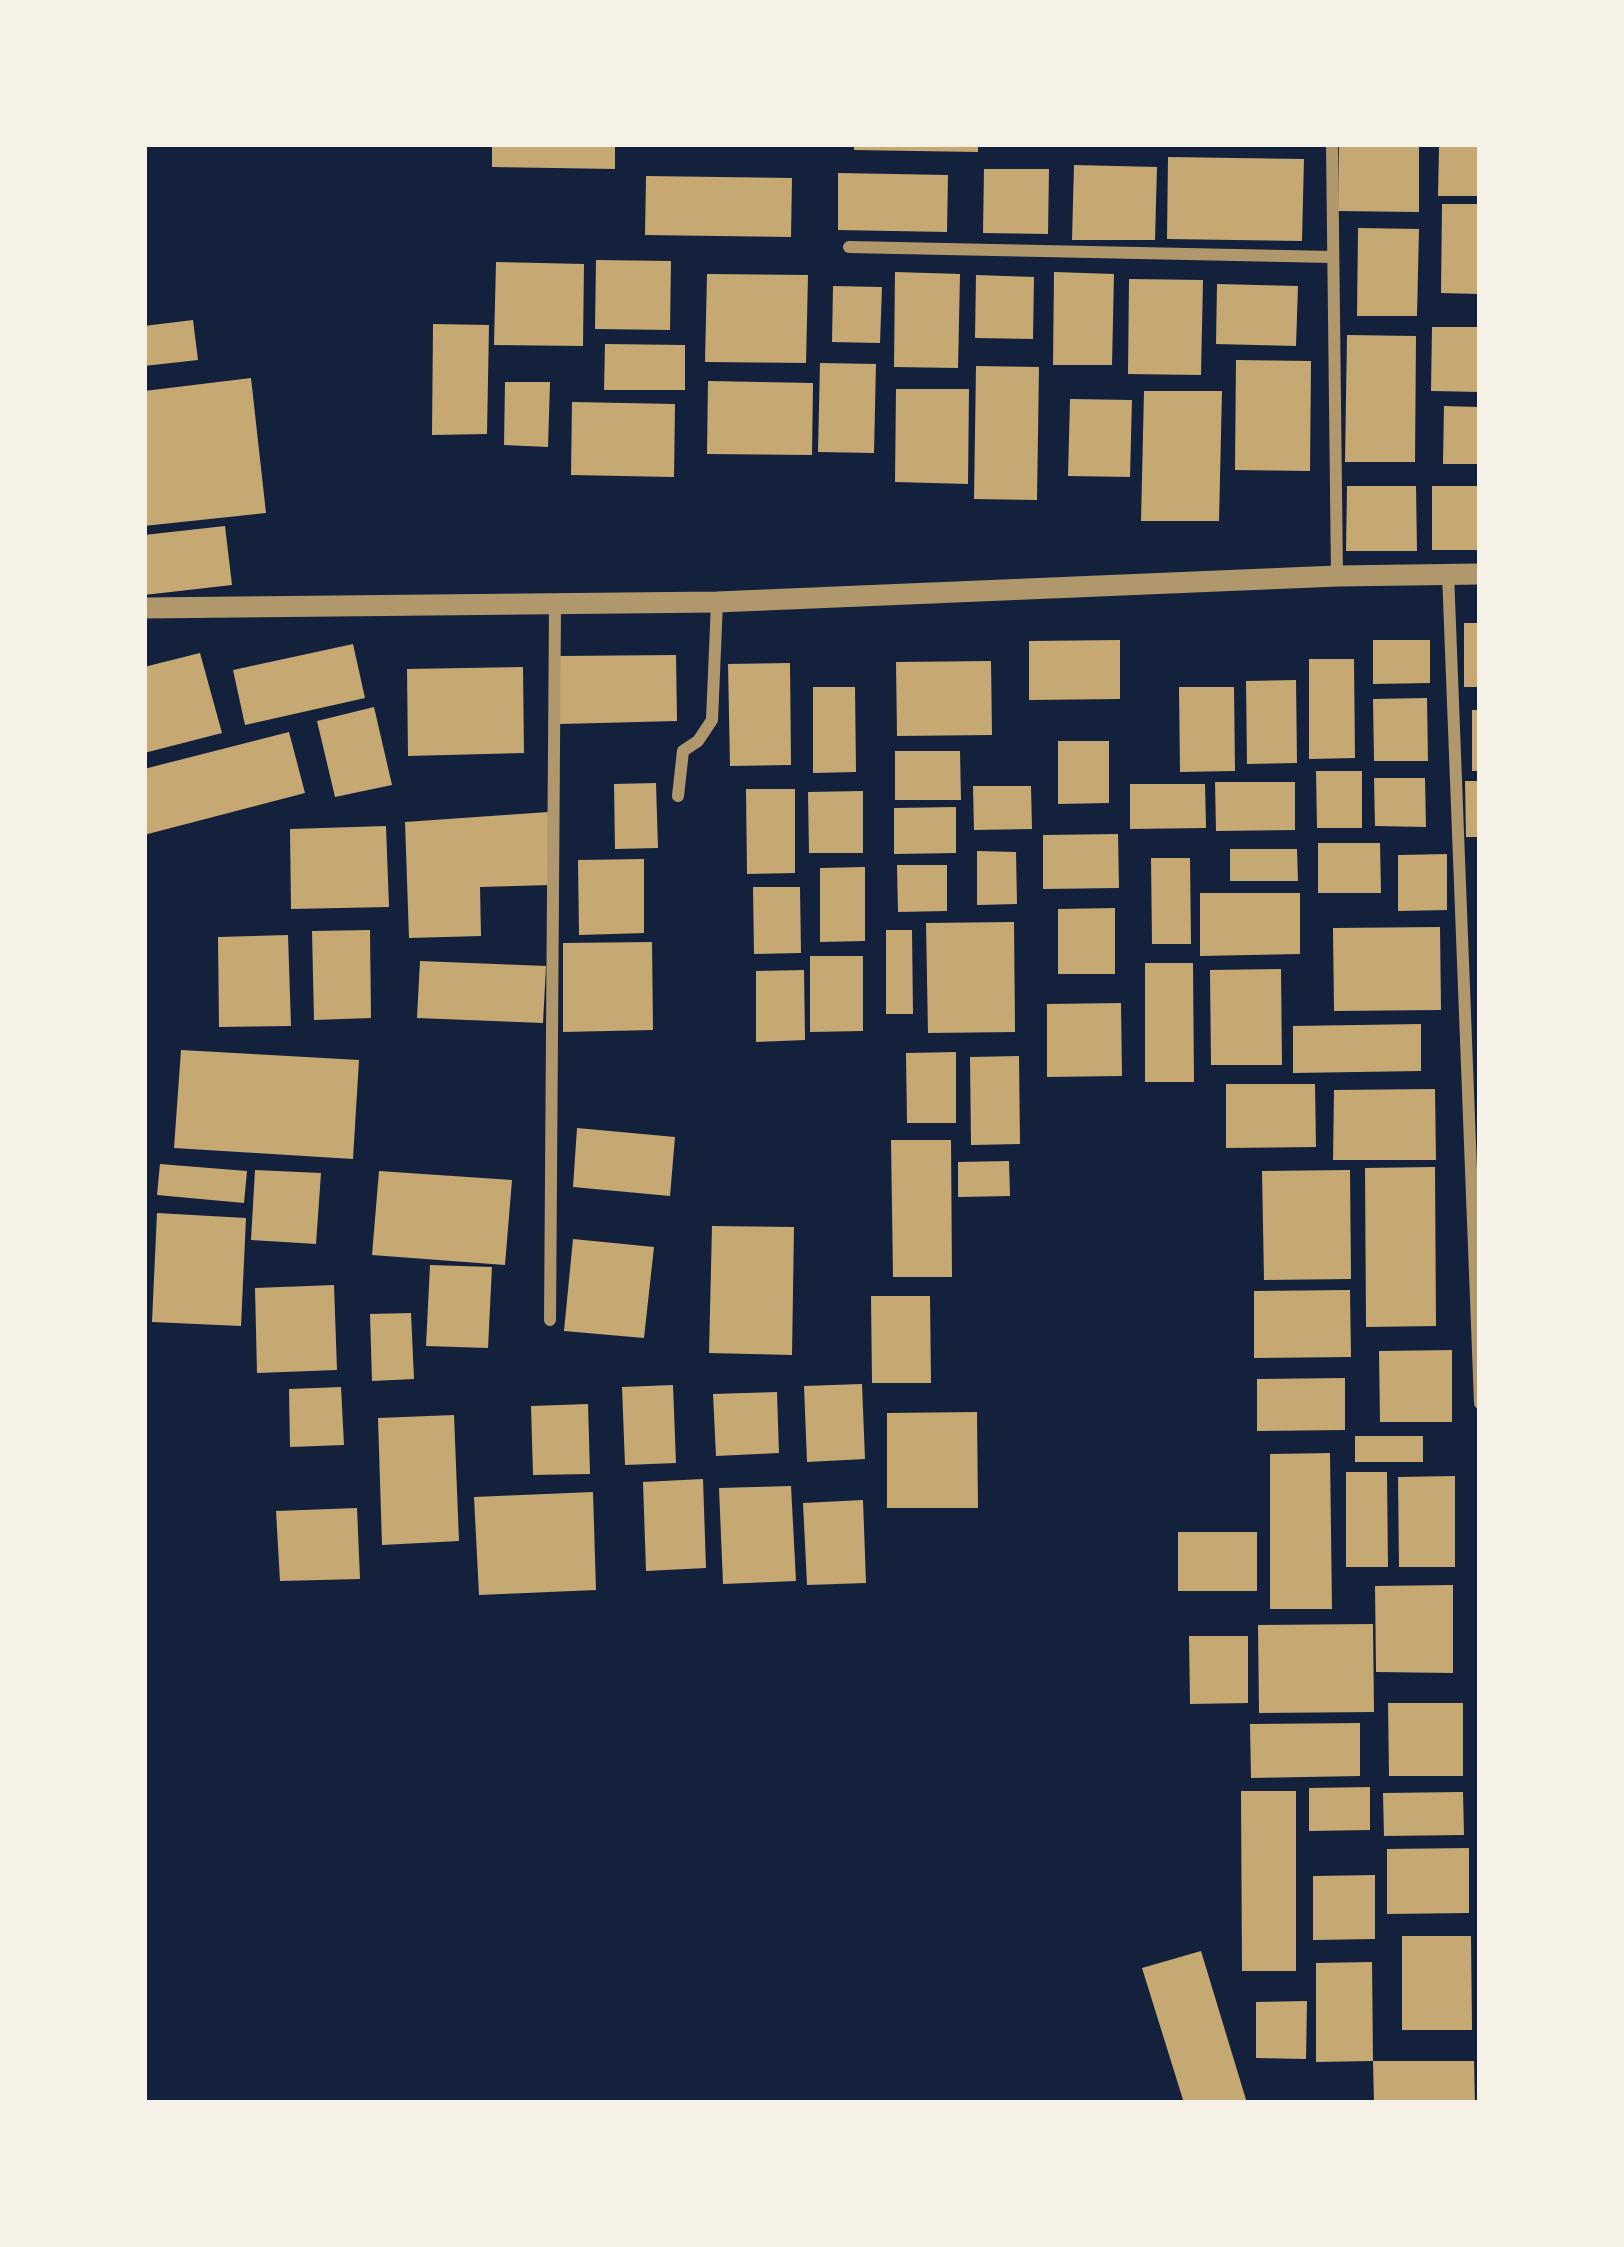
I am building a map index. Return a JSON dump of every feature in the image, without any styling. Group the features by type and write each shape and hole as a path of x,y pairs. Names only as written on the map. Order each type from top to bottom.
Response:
{"street":[{"path":"1332,144 1336,576"},
{"path":"849,248 1332,256"},
{"path":"1448,573 1480,1403"},
{"path":"144,608 716,602 1480,574"},
{"path":"677,796 683,751 698,741 712,720 716,602"},
{"path":"550,1320 555,604"}],"building":[{"path":"492,144 615,144 615,169 492,167"},
{"path":"854,144 978,144 978,152 854,150"},
{"path":"1339,144 1419,144 1419,212 1338,211"},
{"path":"1439,147 1480,147 1480,196 1438,196"},
{"path":"1168,157 1304,159 1302,241 1167,239"},
{"path":"1074,165 1157,167 1155,240 1072,240"},
{"path":"984,169 1049,169 1048,234 983,233"},
{"path":"838,173 948,175 947,232 838,230"},
{"path":"646,176 792,178 791,237 645,235"},
{"path":"1442,204 1480,204 1480,294 1441,293"},
{"path":"1358,228 1419,229 1417,316 1357,316"},
{"path":"596,260 671,261 670,330 595,329"},
{"path":"496,262 584,264 583,346 494,345"},
{"path":"895,272 960,274 958,368 894,367"},
{"path":"1054,272 1114,274 1112,365 1053,365"},
{"path":"707,274 808,275 806,363 705,362"},
{"path":"976,275 1034,277 1033,339 975,338"},
{"path":"1129,279 1203,280 1201,375 1128,374"},
{"path":"1217,284 1298,286 1296,346 1216,344"},
{"path":"833,286 882,287 880,343 832,342"},
{"path":"193,320 198,360 144,366 144,326"},
{"path":"433,324 489,325 487,434 432,435"},
{"path":"1432,327 1480,327 1480,392 1431,391"},
{"path":"1347,335 1416,336 1415,462 1345,462"},
{"path":"605,344 685,345 685,390 604,390"},
{"path":"1236,360 1311,361 1310,471 1235,470"},
{"path":"820,363 876,364 874,453 818,452"},
{"path":"976,366 1039,367 1037,500 974,499"},
{"path":"251,378 266,513 144,526 144,391"},
{"path":"708,381 813,383 812,455 707,454"},
{"path":"505,382 550,382 548,447 504,445"},
{"path":"896,389 969,389 968,484 895,482"},
{"path":"1144,391 1222,391 1219,521 1141,521"},
{"path":"1070,399 1132,400 1130,477 1068,476"},
{"path":"572,402 675,404 674,477 571,475"},
{"path":"1444,406 1480,407 1480,464 1443,464"},
{"path":"1347,486 1416,486 1417,551 1346,551"},
{"path":"1432,486 1480,486 1480,550 1432,550"},
{"path":"225,526 232,585 144,595 144,535"},
{"path":"1464,623 1480,623 1480,687 1464,687"},
{"path":"1120,640 1120,699 1029,700 1029,641"},
{"path":"1373,640 1430,640 1430,683 1373,684"},
{"path":"353,644 365,698 245,725 233,670"},
{"path":"200,653 222,733 144,753 144,667"},
{"path":"676,655 677,721 560,724 560,656"},
{"path":"1309,659 1354,659 1355,758 1309,759"},
{"path":"991,661 992,735 897,736 896,662"},
{"path":"790,663 791,765 730,766 728,664"},
{"path":"523,667 524,753 408,756 407,669"},
{"path":"1296,680 1297,763 1247,764 1246,681"},
{"path":"813,687 855,687 856,772 813,773"},
{"path":"1179,687 1234,687 1235,771 1180,772"},
{"path":"1427,698 1428,761 1374,761 1373,699"},
{"path":"374,707 392,785 335,797 317,721"},
{"path":"1472,710 1480,710 1480,771 1472,771"},
{"path":"289,732 305,793 144,835 144,769"},
{"path":"1058,741 1109,741 1109,803 1058,804"},
{"path":"895,751 960,751 961,800 895,800"},
{"path":"1316,771 1362,771 1362,828 1317,828"},
{"path":"1374,778 1425,778 1426,827 1375,826"},
{"path":"1465,781 1480,781 1480,837 1466,837"},
{"path":"1215,782 1295,782 1295,830 1216,831"},
{"path":"656,783 658,848 615,849 614,784"},
{"path":"1130,784 1205,784 1206,828 1130,829"},
{"path":"973,786 1031,786 1032,829 974,830"},
{"path":"746,789 795,789 795,873 747,874"},
{"path":"863,791 863,853 809,853 808,792"},
{"path":"956,807 956,853 894,854 894,808"},
{"path":"548,812 550,885 480,887 481,936 409,938 405,822"},
{"path":"386,826 389,907 291,909 290,829"},
{"path":"1118,834 1119,888 1043,889 1043,835"},
{"path":"1318,843 1380,843 1381,893 1318,893"},
{"path":"1230,849 1297,849 1298,881 1230,881"},
{"path":"977,851 1016,852 1017,904 977,905"},
{"path":"1447,854 1447,910 1398,911 1398,855"},
{"path":"1151,858 1190,858 1191,944 1152,944"},
{"path":"644,859 644,933 579,935 578,860"},
{"path":"897,865 947,865 947,911 898,912"},
{"path":"865,867 865,941 820,942 820,868"},
{"path":"753,887 800,887 801,953 754,954"},
{"path":"1200,893 1300,893 1300,954 1200,956"},
{"path":"1115,908 1115,974 1058,974 1058,909"},
{"path":"1014,922 1015,1032 928,1033 926,923"},
{"path":"1440,927 1441,1010 1334,1011 1333,928"},
{"path":"370,930 371,1018 314,1020 312,931"},
{"path":"886,930 912,930 913,1014 886,1014"},
{"path":"288,935 291,1026 219,1027 218,937"},
{"path":"652,942 653,1030 563,1032 563,943"},
{"path":"810,956 863,956 863,1031 810,1032"},
{"path":"420,961 546,966 543,1023 417,1018"},
{"path":"1145,963 1193,963 1194,1082 1145,1082"},
{"path":"1281,969 1282,1065 1211,1065 1210,970"},
{"path":"804,970 805,1040 756,1042 756,971"},
{"path":"1121,1003 1122,1076 1047,1077 1047,1004"},
{"path":"1421,1024 1421,1071 1293,1073 1293,1026"},
{"path":"181,1050 359,1060 353,1159 174,1148"},
{"path":"956,1052 956,1123 907,1123 906,1053"},
{"path":"1019,1056 1020,1144 971,1145 970,1057"},
{"path":"1226,1084 1315,1084 1316,1147 1226,1148"},
{"path":"1435,1089 1436,1160 1333,1160 1334,1090"},
{"path":"577,1128 675,1137 670,1196 573,1187"},
{"path":"891,1140 951,1140 952,1277 893,1277"},
{"path":"1009,1161 1010,1196 958,1197 958,1162"},
{"path":"160,1164 247,1171 244,1203 157,1195"},
{"path":"1435,1167 1436,1326 1366,1327 1365,1168"},
{"path":"255,1170 321,1173 316,1244 251,1240"},
{"path":"1350,1170 1351,1279 1264,1280 1262,1171"},
{"path":"379,1171 512,1180 505,1265 372,1255"},
{"path":"157,1213 246,1218 241,1326 152,1322"},
{"path":"712,1226 794,1227 792,1355 709,1353"},
{"path":"573,1239 654,1247 644,1338 564,1331"},
{"path":"430,1265 492,1267 488,1348 426,1346"},
{"path":"334,1285 337,1370 257,1373 255,1288"},
{"path":"1350,1290 1351,1357 1254,1358 1254,1291"},
{"path":"871,1296 930,1296 931,1383 872,1383"},
{"path":"411,1313 414,1379 372,1381 370,1314"},
{"path":"1452,1350 1452,1422 1380,1422 1379,1351"},
{"path":"1345,1378 1345,1430 1257,1431 1257,1379"},
{"path":"862,1384 865,1459 807,1462 804,1386"},
{"path":"673,1385 676,1463 625,1465 622,1387"},
{"path":"341,1387 344,1445 290,1447 289,1389"},
{"path":"777,1392 779,1453 716,1456 713,1394"},
{"path":"588,1404 590,1474 533,1475 531,1406"},
{"path":"977,1412 978,1508 887,1508 887,1413"},
{"path":"454,1415 459,1541 382,1545 378,1418"},
{"path":"1355,1436 1423,1436 1423,1462 1355,1462"},
{"path":"1330,1453 1332,1609 1270,1609 1270,1454"},
{"path":"1346,1472 1387,1472 1388,1567 1346,1567"},
{"path":"1455,1476 1455,1567 1399,1567 1398,1477"},
{"path":"703,1479 706,1568 646,1571 643,1482"},
{"path":"791,1486 796,1581 723,1584 719,1488"},
{"path":"593,1492 596,1590 479,1595 474,1497"},
{"path":"863,1500 866,1583 807,1585 803,1503"},
{"path":"357,1508 360,1579 280,1581 276,1511"},
{"path":"1178,1532 1257,1532 1257,1591 1178,1591"},
{"path":"1453,1585 1453,1673 1376,1672 1375,1586"},
{"path":"1373,1624 1374,1712 1259,1713 1258,1625"},
{"path":"1189,1636 1248,1636 1248,1703 1190,1704"},
{"path":"1388,1703 1463,1703 1463,1776 1389,1776"},
{"path":"1360,1723 1360,1776 1251,1778 1250,1724"},
{"path":"1370,1787 1370,1830 1309,1831 1309,1788"},
{"path":"1241,1791 1296,1791 1296,1971 1242,1971"},
{"path":"1463,1792 1464,1835 1384,1836 1383,1793"},
{"path":"1469,1848 1469,1913 1387,1914 1387,1849"},
{"path":"1375,1875 1375,1939 1313,1940 1313,1876"},
{"path":"1402,1936 1471,1936 1472,2030 1402,2030"},
{"path":"1201,1951 1247,2103 1184,2103 1142,1968"},
{"path":"1372,1962 1373,2061 1316,2062 1316,1963"},
{"path":"1307,2001 1306,2059 1256,2058 1256,2002"},
{"path":"1373,2061 1474,2061 1475,2103 1374,2103"}]}
